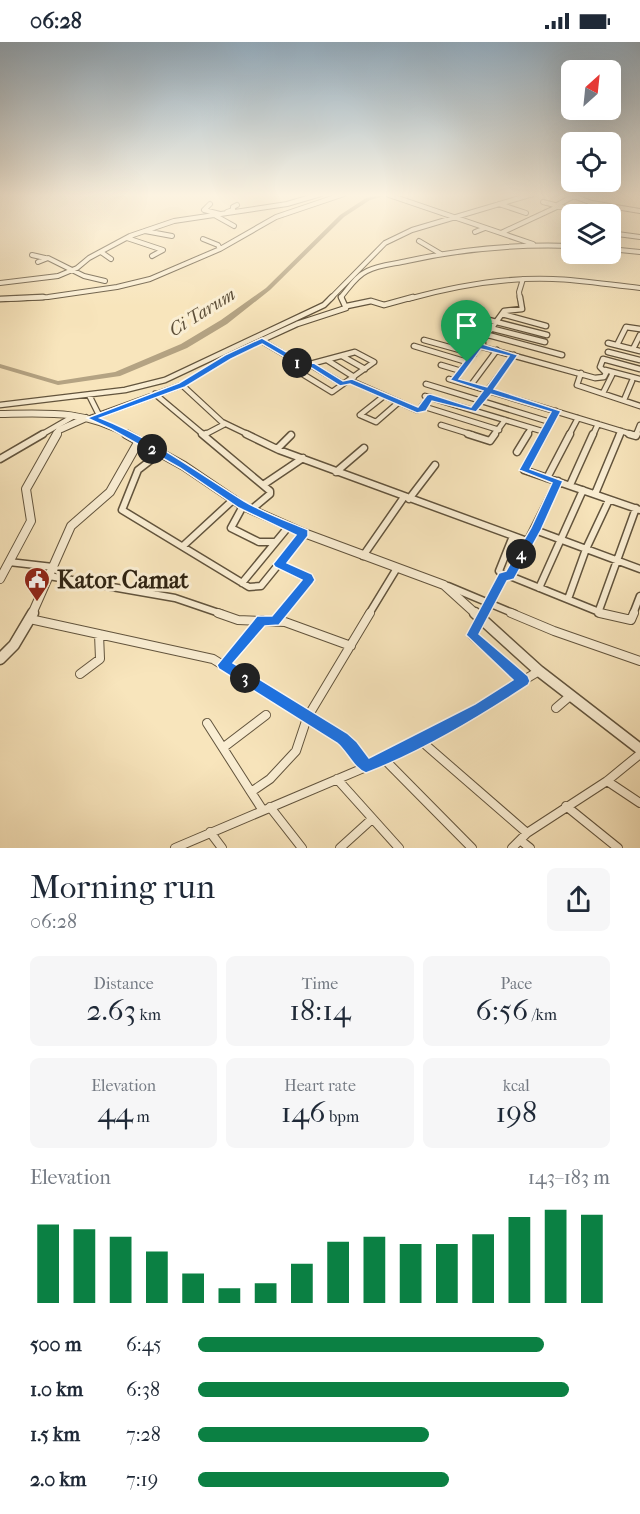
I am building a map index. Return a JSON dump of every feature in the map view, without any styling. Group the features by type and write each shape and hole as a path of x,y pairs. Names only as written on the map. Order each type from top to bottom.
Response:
{"street":[{"path":"0,283 46,279 73,270 101,252 143,232"},
{"path":"147,232 157,235 166,233 172,236"},
{"path":"0,299 48,297 135,283 220,249 250,232"},
{"path":"1,410 159,383 322,306 385,243 409,232"},
{"path":"497,232 538,246"},
{"path":"621,234 640,237"},
{"path":"127,238 164,250 152,256"},
{"path":"203,239 217,244 220,249"},
{"path":"419,241 442,255"},
{"path":"347,306 341,297 363,273 442,255 561,246"},
{"path":"621,250 640,252"},
{"path":"101,252 111,259"},
{"path":"32,255 48,258 84,276 105,281"},
{"path":"38,262 45,258"},
{"path":"452,379 461,371 502,314 507,310 522,309 519,292 523,279"},
{"path":"0,579 31,521 26,492 59,430 182,385 228,357 297,324 347,306 371,302 385,305 448,288 523,279 554,279 640,288"},
{"path":"502,314 546,326"},
{"path":"481,318 547,335"},
{"path":"470,323 545,342"},
{"path":"451,325 562,355"},
{"path":"617,345 626,327 640,329"},
{"path":"447,333 497,350 600,378 607,372"},
{"path":"633,349 640,335"},
{"path":"424,340 474,354"},
{"path":"262,341 294,360 298,367 296,370 332,392 374,362 356,352 298,367"},
{"path":"608,343 640,351"},
{"path":"480,344 549,362 557,367"},
{"path":"414,346 467,362"},
{"path":"471,385 497,350"},
{"path":"608,352 640,360"},
{"path":"473,410 514,355"},
{"path":"342,356 365,369"},
{"path":"327,360 351,379 417,410 424,407 499,430"},
{"path":"640,369 603,360 600,367 632,381 640,381"},
{"path":"311,365 343,384"},
{"path":"441,365 461,371"},
{"path":"607,372 640,381"},
{"path":"603,393 607,372"},
{"path":"581,373 577,385 640,406"},
{"path":"452,379 636,436 640,425"},
{"path":"624,400 632,381"},
{"path":"426,384 550,422"},
{"path":"182,385 225,424 277,449 527,541"},
{"path":"155,394 263,485 270,494 247,508 231,528 259,542 275,542"},
{"path":"89,395 92,417"},
{"path":"384,396 360,415 376,422 399,402"},
{"path":"424,407 422,406 428,396 545,432"},
{"path":"1,410 92,417 160,453 247,508 363,556 491,603 554,631 640,661"},
{"path":"556,411 524,470 638,509 598,613"},
{"path":"0,459 74,416"},
{"path":"547,478 578,418"},
{"path":"441,425 490,441 505,420"},
{"path":"204,435 225,424"},
{"path":"570,485 598,424"},
{"path":"517,452 531,428"},
{"path":"595,494 621,431"},
{"path":"277,449 291,435"},
{"path":"0,659 14,645 30,619 75,521 110,492 139,441"},
{"path":"336,472 364,448"},
{"path":"160,453 139,469 122,510 242,583 251,588 259,587 304,533"},
{"path":"263,485 303,458"},
{"path":"363,556 435,465"},
{"path":"523,681 473,638 527,541 536,530 558,481"},
{"path":"539,588 583,490"},
{"path":"183,546 234,499"},
{"path":"568,599 586,549 609,500"},
{"path":"242,583 289,526"},
{"path":"536,530 640,569"},
{"path":"513,536 499,569 507,576 598,613 629,621 639,601"},
{"path":"9,562 175,598 238,621 285,622 351,646"},
{"path":"275,621 309,579 279,564"},
{"path":"251,792 262,787 294,753 301,740 307,718 398,568"},
{"path":"444,585 539,671 640,749"},
{"path":"30,619 191,652 224,665 347,742 366,766"},
{"path":"224,665 262,620"},
{"path":"80,674 101,659 103,655 99,634"},
{"path":"175,848 384,759 480,709 539,671"},
{"path":"556,708 570,696"},
{"path":"224,747 248,731 266,714"},
{"path":"207,723 251,792 302,848"},
{"path":"420,740 523,837 530,848"},
{"path":"512,848 523,837 566,806 607,781 640,754"},
{"path":"384,759 472,848"},
{"path":"337,778 399,848"},
{"path":"607,781 640,803"},
{"path":"566,806 618,848"},
{"path":"340,848 372,819"},
{"path":"210,832 222,848"}],"waterway":[{"name":"Ci Tarum","path":"0,366 58,383 117,374 184,346 224,322 268,289 326,232"}],"place":[{"name":"Kator Camat","path":"37,603"}],"route":[{"path":"467,362 454,380 489,390 473,410 430,397 422,406 424,407 417,410 349,380 343,384 311,365 300,368 294,360 262,341 238,351 182,385 91,418 115,427 184,466 243,506 304,533 279,564 309,580 275,621 262,620 224,665 342,738 366,766 480,709 523,681 472,635 504,576 510,576 527,541 536,530 558,481 524,470 556,411 489,390 514,355 479,346 467,362"}]}
